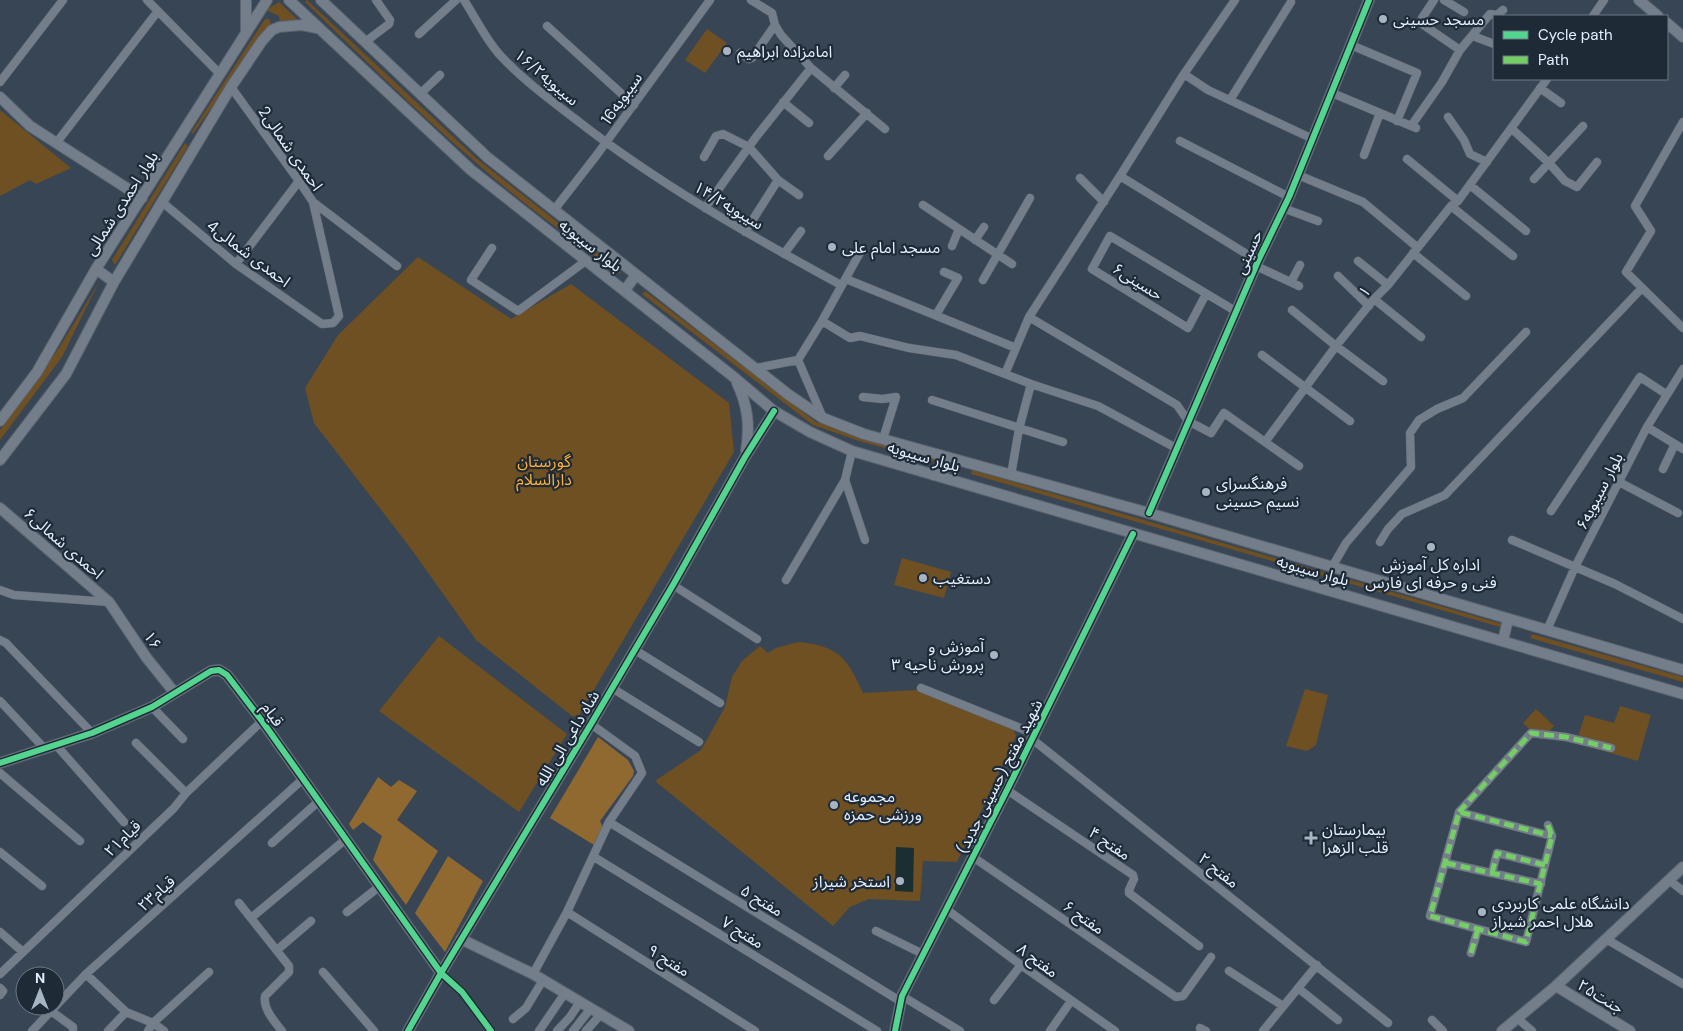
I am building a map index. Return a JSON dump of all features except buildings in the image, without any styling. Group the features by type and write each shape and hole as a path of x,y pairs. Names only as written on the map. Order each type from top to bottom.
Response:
{"main road":[{"path":"246,0 246,31"},
{"name":"بلوار احمدی شمالی","path":"0,421 37,372 96,269 267,0"},
{"name":"بلوار سیبویه","path":"289,0 471,170 625,290 774,411 810,432 852,451 1683,694"},
{"name":"بلوار سیبویه","path":"321,0 487,157 789,395 823,418 883,440 1149,513 1683,670"},
{"name":"حسینی","path":"1149,513 1257,263 1289,197 1369,0"},
{"path":"1639,0 1657,15"},
{"path":"1668,24 1683,37"},
{"name":"بلوار احمدی شمالی","path":"0,460 66,374 114,282 231,87 262,41 272,30 279,27 306,25 320,29"},
{"path":"0,97 30,126 142,198"},
{"path":"96,269 114,282"},
{"path":"625,290 636,275"},
{"path":"735,378 745,399 748,414 748,436 745,457"},
{"name":"شاه داعی الی الله","path":"408,1031 461,939 635,650 745,457 774,411"},
{"path":"934,475 942,473 946,468 943,457"},
{"path":"965,484 961,474 965,467 972,465"},
{"name":"احمدی شمالی۶","path":"0,508 110,602"},
{"name":"شهید مفتح (حسینی جدید)","path":"896,1030 901,998 1034,737 1133,534"},
{"name":"۱۶","path":"110,602 146,657 174,692"},
{"path":"1503,641 1508,620"},
{"name":"قیام","path":"0,763 92,733 152,707 211,671 220,670 227,675 262,721 441,973"},
{"path":"1502,1031 1556,986 1683,867"},
{"path":"461,939 533,974 626,1030"},
{"name":"جنت۲۵","path":"1556,986 1630,1031"}],"street":[{"path":"0,82 63,0"},
{"path":"147,0 220,74"},
{"path":"365,42 389,24 390,20 376,0"},
{"path":"419,34 456,0"},
{"name":"سیبویه۱۶/۲","path":"464,0 498,52 523,79 606,143"},
{"name":"سیبویه16","path":"554,210 606,143 660,66 710,0"},
{"path":"751,0 772,13 775,25 781,35 811,68 885,129"},
{"path":"1005,374 1029,317 1184,74 1235,0"},
{"path":"1434,0 1422,18 1422,24 1460,50"},
{"path":"1444,0 1464,12"},
{"path":"1593,15 1604,0"},
{"path":"1230,100 1291,2"},
{"path":"1498,15 1503,10"},
{"path":"57,142 158,11"},
{"path":"1332,93 1414,127 1460,50 1490,14 1494,15"},
{"path":"740,53 749,59 752,58 775,25"},
{"path":"547,26 634,105"},
{"path":"1473,36 1493,44"},
{"path":"1352,45 1417,73 1397,120"},
{"path":"705,208 783,102 811,68"},
{"path":"420,94 440,74"},
{"path":"834,88 845,74"},
{"path":"1184,74 1208,90 1313,139"},
{"name":"۱","path":"1265,442 1336,346 1470,185 1546,80"},
{"name":"2احمدی شمالی","path":"231,87 313,202 339,316 333,323 322,324"},
{"path":"1540,88 1561,104"},
{"path":"783,102 809,122"},
{"path":"828,156 867,113"},
{"path":"1364,155 1380,113"},
{"path":"1448,117 1464,140 1470,154 1487,162"},
{"path":"1683,122 1635,206 1651,231 1626,272 1683,328"},
{"path":"1534,179 1583,126"},
{"path":"1511,128 1549,162 1565,181 1577,187 1597,162"},
{"path":"704,157 716,136 723,134 749,147 778,180 799,195"},
{"path":"1180,141 1289,197"},
{"name":"سیبویه۱۴/۲","path":"606,143 705,208 784,254 844,282 936,315 1016,348"},
{"path":"1407,159 1454,204 1514,256"},
{"path":"1298,175 1363,202 1466,296"},
{"path":"1120,176 1257,263 1295,284 1300,266"},
{"path":"1080,178 1104,202"},
{"path":"746,232 778,180"},
{"path":"236,264 299,181"},
{"path":"1470,185 1526,231"},
{"path":"983,280 1030,198"},
{"name":"4احمدی شمالی","path":"162,202 236,264 322,324"},
{"path":"313,202 397,266"},
{"path":"923,205 1012,264"},
{"path":"1284,208 1318,221"},
{"path":"975,240 984,227"},
{"path":"952,246 959,229"},
{"path":"784,254 801,231"},
{"name":"حسینی۶","path":"1206,294 1188,328 1092,269 1110,236 1237,312"},
{"path":"492,248 471,280 518,311 587,260"},
{"path":"756,368 798,360 862,249"},
{"path":"1358,261 1388,285"},
{"path":"936,315 958,278 944,272"},
{"path":"1338,276 1421,337"},
{"path":"1380,542 1388,529 1402,514 1445,494 1642,288"},
{"path":"1292,310 1383,381"},
{"path":"1029,317 1177,405 1188,421 1211,434 1224,412 1299,466"},
{"path":"822,321 850,338 860,336 909,348 956,355 1031,384 1098,406 1176,448"},
{"path":"1332,567 1346,543 1411,467 1410,433 1419,420 1437,409 1463,398 1526,332"},
{"path":"1262,355 1350,421"},
{"path":"798,360 823,418"},
{"name":"۶بلوار سیبویه","path":"1546,630 1575,568 1647,427 1683,369"},
{"path":"1551,511 1640,377 1666,394"},
{"path":"1010,475 1019,429 1031,384"},
{"path":"864,397 882,399 896,397 883,440"},
{"path":"932,400 1063,442"},
{"path":"1647,427 1683,448"},
{"path":"1663,469 1674,444"},
{"path":"786,580 845,480 852,451"},
{"path":"845,480 865,540"},
{"path":"1619,482 1678,513"},
{"path":"1512,540 1614,584 1683,618"},
{"path":"673,585 757,639"},
{"path":"0,590 14,595 110,602"},
{"path":"0,640 6,643 92,733"},
{"path":"635,650 720,704"},
{"path":"612,688 699,742"},
{"name":"مفتح ۲","path":"921,688 1034,737 1388,1023"},
{"path":"0,701 45,748"},
{"path":"152,707 183,739"},
{"name":"قیام۲۱","path":"0,974 262,721"},
{"path":"533,974 567,912 609,822 642,773 635,756 591,724"},
{"path":"1548,825 1552,836 1526,942 1430,916 1459,812 1531,734 1566,737 1611,748"},
{"path":"136,743 186,793"},
{"path":"56,745 124,822"},
{"path":"0,773 80,841"},
{"name":"قیام۲۳","path":"65,996 86,974 303,779"},
{"name":"مفتح ۴","path":"1007,790 1133,875 1134,878 1128,890 1129,893 1199,946"},
{"path":"272,843 319,801"},
{"path":"1459,812 1552,836"},
{"name":"مفتح ۵","path":"609,822 901,998 960,1031"},
{"path":"251,918 346,839"},
{"path":"0,852 42,886"},
{"path":"1492,873 1497,853 1545,865"},
{"name":"مفتح ۷","path":"594,857 877,1031"},
{"name":"مفتح ۶","path":"973,857 1176,998 1183,996 1211,957"},
{"path":"1446,863 1541,884"},
{"path":"1669,880 1683,891"},
{"path":"347,912 380,886"},
{"path":"239,904 289,966 289,972 265,996 264,1000 282,1031"},
{"name":"مفتح ۸","path":"946,910 1115,1031"},
{"name":"مفتح ۹","path":"567,912 755,1031"},
{"path":"277,950 311,921"},
{"path":"1471,953 1478,929"},
{"path":"876,931 924,954"},
{"path":"0,932 23,952"},
{"path":"1606,939 1683,984"},
{"path":"994,1000 1021,965"},
{"path":"1263,1031 1317,965"},
{"path":"1229,971 1283,1006"},
{"path":"148,1031 153,1023 208,972"},
{"path":"323,972 374,1031"},
{"path":"441,973 462,992 491,1031"},
{"path":"86,974 126,1012 153,1023 164,1031"},
{"path":"513,1019 526,1008 543,980"},
{"path":"0,988 3,991 0,995"},
{"path":"1298,988 1338,1020"},
{"path":"539,1031 565,993"},
{"path":"1050,1031 1071,1001"},
{"path":"556,1031 570,1017 580,1002"},
{"path":"573,1031 591,1008"},
{"path":"108,1031 126,1012"},
{"path":"586,1031 601,1014"},
{"name":"قیام۲۳","path":"32,1031 46,1016"},
{"path":"58,1016 72,1027 74,1031"},
{"path":"1518,1018 1532,1031"},
{"path":"1432,1020 1443,1031"}],"green space":[{"path":"307,0 476,158 621,272 620,274 490,175 430,122 367,62 305,2"},
{"path":"279,2 299,21 280,24 279,16 266,10"},
{"path":"265,19 269,19 271,23 193,134 191,133"},
{"path":"707,29 727,43 705,73 685,60"},
{"path":"0,110 71,168 36,184 30,180 0,196"},
{"path":"185,143 188,146 115,265 112,260"},
{"name":"گورستان دارالسلام","path":"418,257 511,319 571,284 729,403 734,452 578,717 572,716 476,640 409,546 314,423 305,388 338,335"},
{"path":"99,282 62,357 0,440 0,430 59,348"},
{"path":"645,291 816,422 942,460 940,463 859,441 813,425 642,294"},
{"path":"972,470 1502,624 1500,627 971,474"},
{"name":"دستغیب","path":"902,558 951,572 944,598 894,585"},
{"path":"1532,634 1683,677 1683,682 1530,638"},
{"path":"439,636 567,734 519,812 379,711"},
{"name":"مجموعه ورزشی حمزه","path":"798,642 832,650 852,670 863,693 917,690 1012,726 1016,736 957,862 923,861 920,901 869,899 850,907 833,926 655,781 701,750 725,707 732,677 742,661 760,646 768,653 776,648"},
{"path":"1305,689 1328,695 1316,745 1307,751 1286,746"},
{"path":"1620,706 1651,715 1638,761 1576,743 1585,715 1614,723"},
{"path":"1536,709 1554,726 1541,740 1523,723"}],"shaded area":[{"path":"598,737 628,760 634,771 633,776 600,821 603,828 594,845 550,818"},
{"path":"378,777 391,787 399,780 417,791 397,820 438,851 406,905 373,860 382,836 363,822 353,830 349,824"},
{"path":"896,847 914,848 913,892 895,891"},
{"path":"448,856 483,881 445,952 415,913"}],"marked path":[{"path":"1459,812 1531,733 1566,737 1611,748"},
{"path":"1548,825 1552,836 1526,942 1430,916 1459,812 1552,836"},
{"path":"1492,873 1497,853 1545,865"},
{"path":"1446,863 1541,884"},
{"path":"1471,953 1478,929"}],"cycle path":[{"path":"1149,513 1258,261 1289,197 1369,0"},
{"path":"408,1031 673,585 745,457 774,411"},
{"path":"895,1031 902,996 1007,790 1133,534"},
{"path":"0,763 92,733 152,707 211,671 219,670 227,675 262,721 441,973 462,992 491,1031"}],"place":[{"name":"مسجد حسینی","path":"1383,19"},
{"name":"امامزاده ابراهیم","path":"727,51"},
{"name":"مسجد امام علی","path":"832,247"},
{"name":"فرهنگسرای نسیم حسینی","path":"1206,492"},
{"name":"اداره کل آموزش فنی و حرفه ای فارس","path":"1431,547"},
{"name":"دستغیب","path":"923,578"},
{"name":"آموزش و پرورش ناحیه ۳","path":"994,655"},
{"name":"مجموعه ورزشی حمزه","path":"834,805"},
{"name":"بیمارستان قلب الزهرا","path":"1311,838"},
{"name":"استخر شیراز","path":"900,881"},
{"name":"دانشگاه علمی کاربردی هلال احمر شیراز","path":"1482,912"}]}
